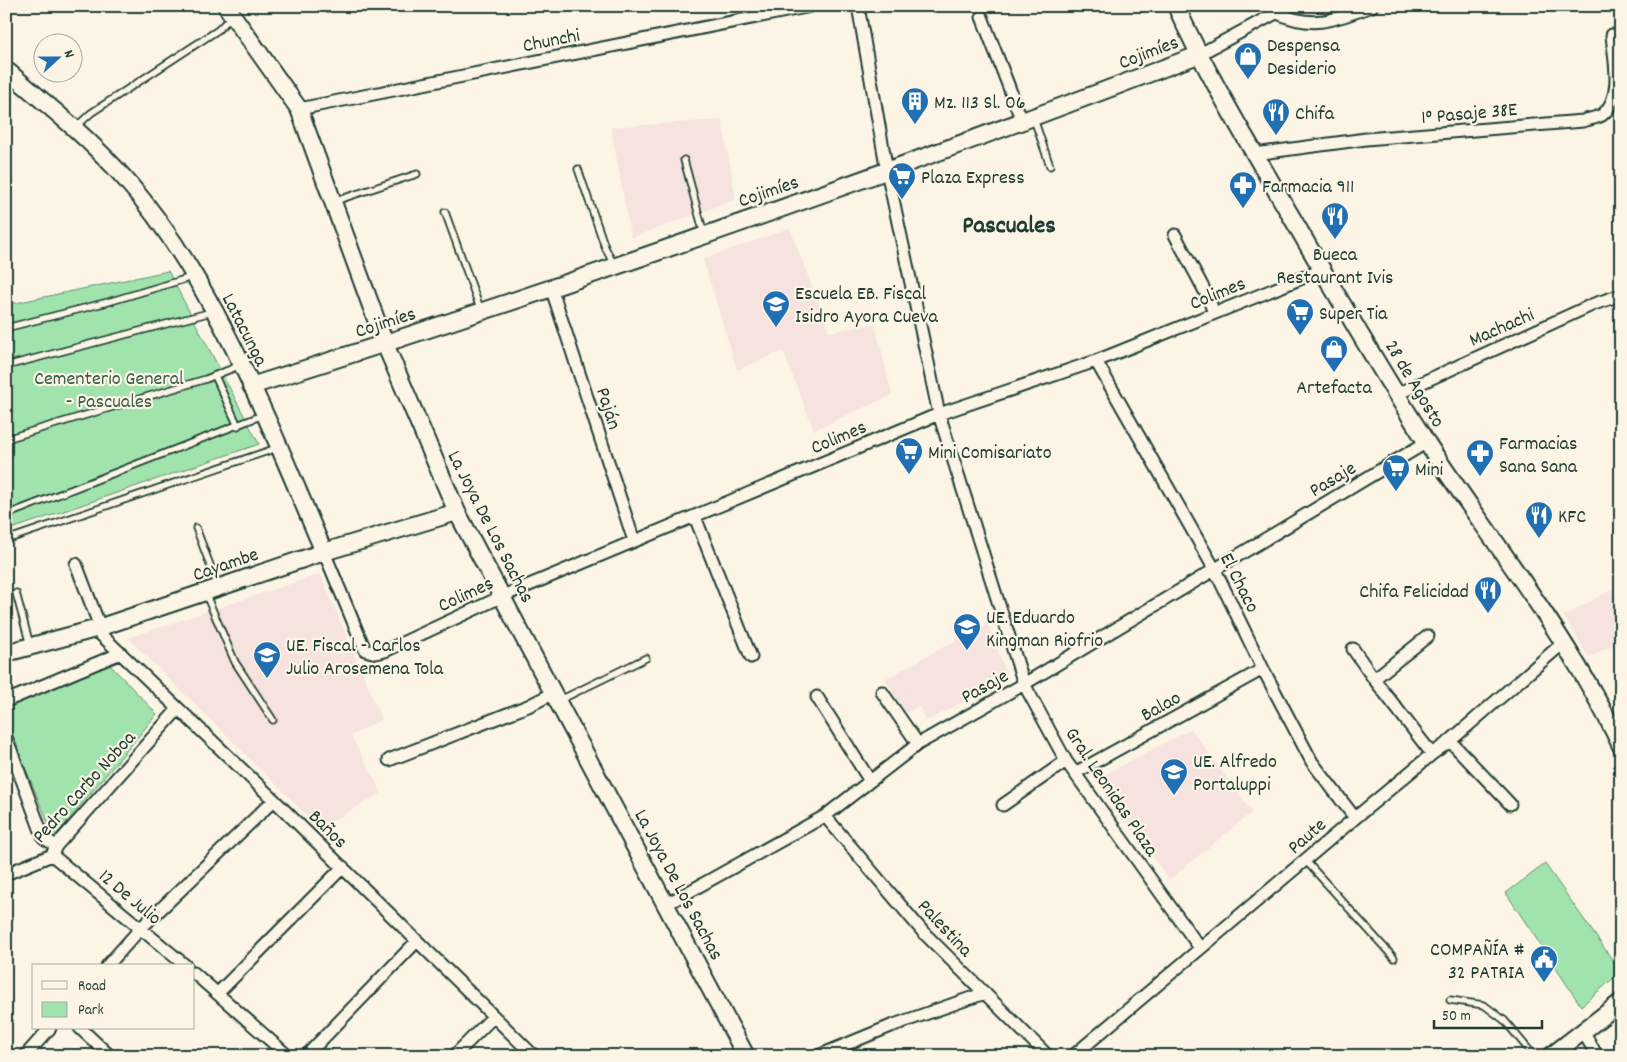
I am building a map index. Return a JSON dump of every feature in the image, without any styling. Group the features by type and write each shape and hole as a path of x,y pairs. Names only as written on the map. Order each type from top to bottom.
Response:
{"street":[{"name":"Chunchi","path":"299,109 810,6"},
{"name":"Gral. Leonidas Plaza","path":"858,6 887,171 939,414 1024,684 1066,761 1200,948"},
{"name":"28 de Agosto","path":"1176,6 1198,54 1322,270 1427,442 1564,644 1600,702 1621,746"},
{"name":"Cojimíes","path":"251,386 385,344 887,171 1198,54 1289,6"},
{"path":"1277,13 1308,23 1326,22 1372,6"},
{"name":"La Joya De Los Sachas","path":"229,11 299,109 385,344 457,512 667,904 746,1056"},
{"path":"982,17 1027,119"},
{"name":"1° Pasaje 38E","path":"1255,154 1366,139 1583,121 1602,115 1613,100 1615,80 1612,35"},
{"name":"Latacunga","path":"6,70 75,128 126,180 172,240 195,276 251,386 365,650 376,653"},
{"path":"1175,235 1208,297 1214,313"},
{"name":"Colimes","path":"376,653 385,651 503,596 939,414 1096,361 1322,270"},
{"name":"Paján","path":"551,287 634,541"},
{"name":"Machachi","path":"1397,394 1594,304 1621,295"},
{"name":"El Chaco","path":"1096,361 1215,570 1263,669 1312,762 1355,818"},
{"name":"Pasaje","path":"667,904 825,816 918,744 1024,684 1427,442"},
{"name":"Cayambe","path":"6,653 98,628 324,552 457,512"},
{"path":"695,516 751,656"},
{"path":"76,564 98,628"},
{"name":"Baños","path":"98,628 178,709 274,800 534,1056"},
{"path":"1374,680 1428,636"},
{"name":"Paute","path":"1073,1056 1564,644"},
{"path":"1353,649 1374,680 1432,754"},
{"path":"6,701 121,653"},
{"name":"Balao","path":"1075,773 1263,669"},
{"path":"882,692 918,744"},
{"path":"389,760 556,697"},
{"path":"817,697 870,781"},
{"name":"Pedro Carbo Noboa","path":"6,874 54,850 178,709"},
{"name":"12 De Julio","path":"6,737 44,838 54,850 184,964"},
{"path":"1450,741 1510,804"},
{"path":"1002,805 1066,761"},
{"path":"109,964 141,928 274,800"},
{"name":"Palestina","path":"825,816 924,934 1048,1056"},
{"path":"218,993 343,868"},
{"path":"306,1056 417,941"},
{"path":"195,974 288,1056"},
{"path":"818,1056 891,1026 985,993"},
{"path":"1551,1056 1621,1002"},
{"path":"454,1056 493,1017"},
{"path":"31,1053 48,1030"},
{"path":"82,1030 110,1056"},
{"path":"1583,1031 1597,1056"}],"lane":[{"path":"75,128 91,113 218,30 229,11"},
{"path":"1027,119 1050,166"},
{"path":"684,160 704,234"},
{"path":"578,169 605,247 614,265"},
{"path":"334,201 417,174"},
{"path":"446,212 481,311"},
{"path":"6,328 108,302 195,276"},
{"path":"6,366 214,312"},
{"path":"6,439 215,376 241,365"},
{"path":"215,376 238,426"},
{"path":"6,515 264,415"},
{"path":"6,540 279,448"},
{"path":"196,528 212,590 236,662 273,720"},
{"path":"16,593 31,647"},
{"path":"556,697 646,658"},
{"path":"1305,860 1394,958"},
{"path":"1450,1000 1484,1004 1504,1020 1534,1056"}],"shaded area":[{"path":"722,120 736,199 631,238 611,127"},
{"name":"Escuela EB. Fiscal Isidro Ayora Cueva","path":"790,228 829,332 875,324 892,395 814,430 783,351 737,370 703,259"},
{"name":"UE. Fiscal - Carlos Julio Arosemena Tola","path":"320,574 382,719 351,736 382,793 320,828 128,638"},
{"path":"1611,590 1621,606 1621,641 1589,657 1564,616"},
{"name":"UE. Eduardo Kingman Riofrio","path":"988,623 1008,680 926,721 919,706 906,713 885,679"},
{"name":"UE. Alfredo Portaluppi","path":"1191,729 1252,812 1169,880 1096,779"}],"green space":[{"name":"Cementerio General - Pascuales","path":"168,271 259,444 6,531 6,305"},
{"path":"110,665 157,714 56,835 51,830 6,721 6,706"},
{"path":"1545,864 1621,972 1581,1006 1506,893"}],"place":[{"name":"Despensa Desiderio","path":"1248,80"},
{"name":"Mz. 113 Sl. 06","path":"915,125"},
{"name":"Chifa","path":"1276,136"},
{"name":"Plaza Express","path":"902,200"},
{"name":"Farmacia 911","path":"1243,209"},
{"name":"Bueca Restaurant Ivis","path":"1335,240"},
{"name":"Escuela EB. Fiscal Isidro Ayora Cueva","path":"776,328"},
{"name":"Super Tia","path":"1300,336"},
{"name":"Artefacta","path":"1334,373"},
{"name":"Mini Comisariato","path":"909,475"},
{"name":"Farmacias Sana Sana","path":"1480,477"},
{"name":"Mini","path":"1396,492"},
{"name":"KFC","path":"1539,539"},
{"name":"Chifa Felicidad","path":"1488,614"},
{"name":"UE. Eduardo Kingman Riofrio","path":"967,651"},
{"name":"UE. Fiscal - Carlos Julio Arosemena Tola","path":"267,679"},
{"name":"UE. Alfredo Portaluppi","path":"1174,796"},
{"name":"COMPAÑÍA # 32 PATRIA","path":"1544,983"}],"district":[{"name":"Pascuales","path":"1009,223"}]}
